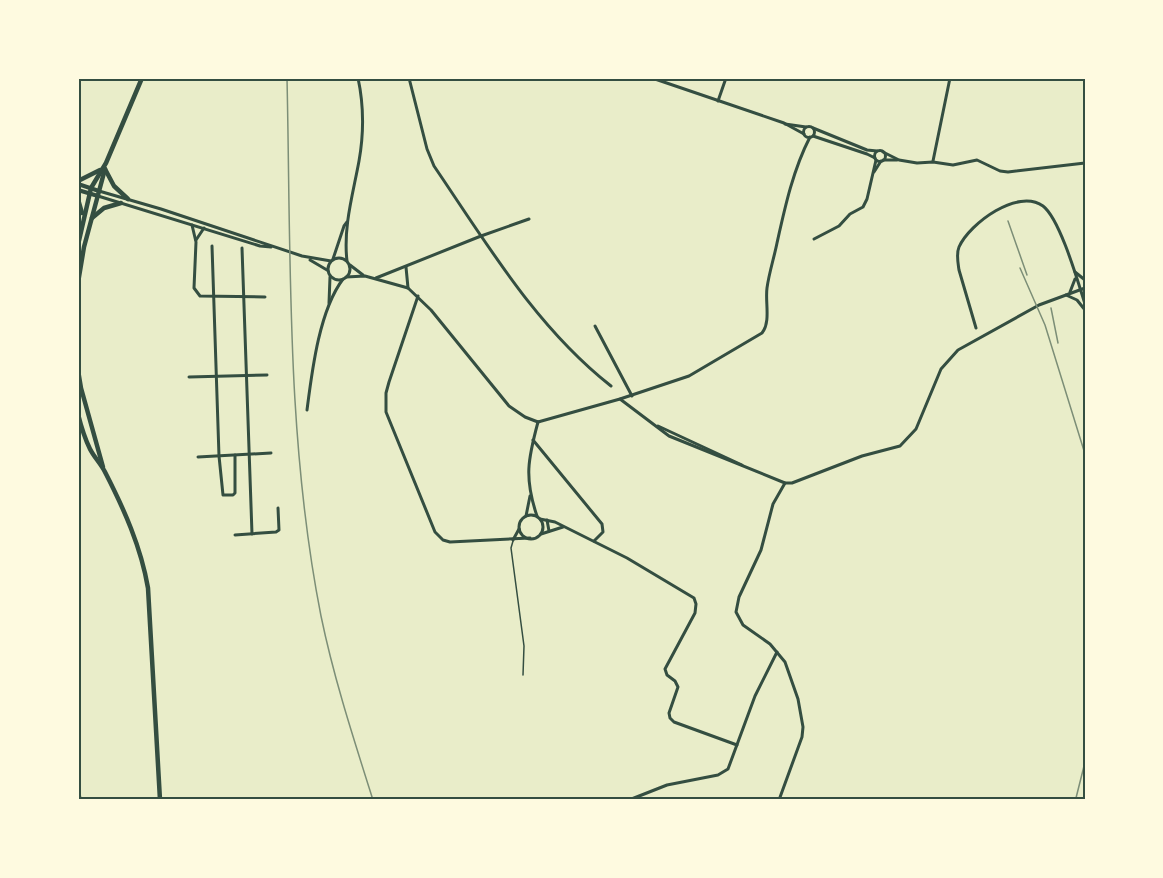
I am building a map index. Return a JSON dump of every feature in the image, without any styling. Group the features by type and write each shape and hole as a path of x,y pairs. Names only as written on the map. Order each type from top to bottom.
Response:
{"main road":[{"path":"78,245 90,191 104,167 142,78"},
{"path":"78,182 104,167"},
{"path":"78,283 84,246 104,167"},
{"path":"104,167 114,186 128,199"},
{"path":"78,199 82,219"},
{"path":"91,220 104,208 120,203"},
{"path":"78,370 104,469 134,534 143,561 148,588 160,800"},
{"path":"78,414 89,448 104,469"}],"street":[{"path":"328,308 350,272 347,222 362,144 363,110 358,78"},
{"path":"409,78 430,158 481,236 545,323 611,386"},
{"path":"652,78 784,123 813,128 863,148 883,152 899,160"},
{"path":"718,101 726,78"},
{"path":"933,162 950,78"},
{"path":"784,123 808,136 867,154 882,161 899,160 953,165 977,160 1000,171 1015,172 1085,163"},
{"path":"78,190 128,199 302,256 319,264 334,279 354,275 365,276 408,288 431,310 509,406 525,417 538,422 632,396 689,376 762,333 767,324 768,285 790,191 808,136 807,127"},
{"path":"808,136 815,132 813,128"},
{"path":"814,239 839,226 850,214 863,207 874,172 877,151"},
{"path":"874,172 885,156 883,152"},
{"path":"78,182 90,191"},
{"path":"99,193 120,203 260,246 272,247"},
{"path":"975,328 959,270 957,253 965,238 985,218 1022,201 1042,206 1055,222 1076,277 1083,288 1085,304"},
{"path":"376,278 529,219"},
{"path":"307,410 313,360 328,308 330,294 328,266 347,222"},
{"path":"192,224 196,242 194,288 200,296 265,297"},
{"path":"196,242 205,228"},
{"path":"212,246 219,456 223,495 233,495 237,488 236,454"},
{"path":"242,248 252,534"},
{"path":"302,256 332,260 339,257 365,276"},
{"path":"406,267 408,288"},
{"path":"1074,271 1085,280"},
{"path":"1066,294 1073,287 1076,277"},
{"path":"621,399 669,436 688,446 784,483 800,481 862,456 892,449 906,441 920,423 941,369 953,355 1039,305 1083,288"},
{"path":"1066,294 1077,300 1085,310"},
{"path":"418,296 386,393 387,415 437,536 450,542 513,540 530,538 563,527"},
{"path":"595,326 632,396"},
{"path":"189,378 267,375"},
{"path":"513,540 525,516 530,494 529,456 538,422"},
{"path":"533,440 602,524 603,532 594,541"},
{"path":"198,457 271,453"},
{"path":"779,800 802,737 803,727 798,699 785,663 770,644 744,625 736,616 735,608 761,550 773,504 784,483"},
{"path":"530,494 543,528 540,534"},
{"path":"235,535 270,533 279,530 279,508"},
{"path":"525,516 531,515 547,520 594,541 660,576 694,598 695,613 665,669 667,675 678,685 669,717 674,722 737,745"},
{"path":"547,520 549,531"},
{"path":"519,528 524,536 530,538"},
{"path":"628,800 675,783 724,773 728,770 755,696 777,652"}],"lane":[{"path":"513,540 511,548 525,646 523,675"}],"waterway":[{"path":"78,789 82,800"}],"railway":[{"path":"287,78 292,348 301,483 326,640 373,800"},
{"path":"1008,221 1027,275"},
{"path":"1020,268 1045,325 1085,454"},
{"path":"1051,308 1058,343"},
{"path":"1076,798 1085,762"}]}
